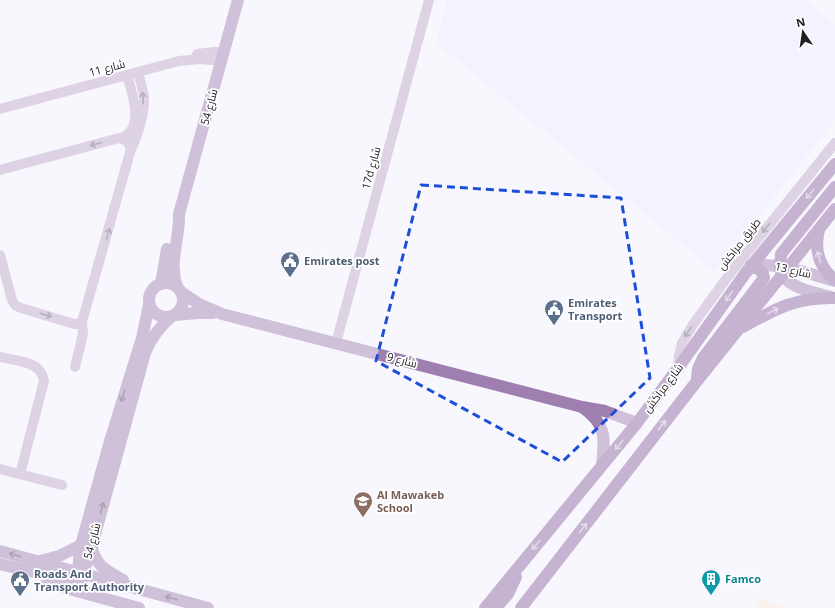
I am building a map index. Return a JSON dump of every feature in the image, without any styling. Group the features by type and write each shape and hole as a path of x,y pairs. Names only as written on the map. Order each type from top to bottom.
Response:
{"main road":[{"name":"شارع مراكش","path":"485,608 637,422 678,368 749,268 835,164"},
{"path":"783,270 782,254 785,249 835,187"},
{"name":"شارع مراكش","path":"520,608 783,270 835,209"},
{"path":"820,228 817,254 824,269 835,281"},
{"path":"697,381 698,369 704,358 764,278 763,274 758,268 749,268"},
{"path":"738,329 774,310 794,302 816,298 835,298"},
{"path":"496,608 512,587 519,566"},
{"path":"527,608 533,592"}],"street":[{"name":"شارع 54","path":"161,284 172,228 179,214 238,0"},
{"name":"17d شارع","path":"336,343 429,0"},
{"name":"شارع 11","path":"0,109 179,61 196,54 214,52 222,56"},
{"path":"75,367 83,334 82,322 131,149 138,132 144,106 143,92 138,72"},
{"path":"0,170 115,138 123,138 129,134 135,123 135,104 127,75"},
{"path":"123,138 130,145 131,149"},
{"name":"طريق مراكش","path":"678,368 682,342 694,323 732,271 835,144"},
{"name":"شارع 54","path":"179,214 179,225 173,265 173,273 179,289"},
{"path":"0,255 12,300 15,305 74,324 80,324 82,322"},
{"name":"شارع 13","path":"749,268 766,264 783,270 835,281"},
{"name":"شارع 13","path":"783,270 789,283 799,288 835,298"},
{"path":"161,284 169,284 179,289 182,296 182,307 173,316 161,317 156,314 149,305 152,290 161,284"},
{"name":"شارع 9","path":"179,289 199,304 222,314 582,407 605,411 637,422"},
{"name":"شارع 54","path":"86,545 110,441 142,338 149,305"},
{"name":"شارع 9","path":"173,316 197,312 222,314"},
{"name":"شارع 54","path":"79,573 78,562 86,545 145,353 155,332 173,316"},
{"path":"0,357 39,369 44,381 20,474"},
{"name":"شارع 9","path":"582,407 596,418 602,428 604,440 602,465"},
{"path":"0,469 62,485"},
{"path":"39,561 59,556 86,545 104,569 123,580 131,587"},
{"path":"0,551 208,608"},
{"path":"0,564 63,579 73,578 79,573"},
{"path":"0,569 139,608"},
{"path":"79,573 84,589 88,594"}],"highlighted area":[{"path":"421,185 621,198 650,378 562,462 376,361"}],"shaded area":[{"path":"447,0 805,0 835,24 835,120 715,271 436,43"},
{"path":"758,599 791,608 756,608"}],"place":[{"name":"Emirates post","path":"290,278"},
{"name":"Emirates Transport","path":"554,326"},
{"name":"Al Mawakeb School","path":"363,518"},
{"name":"Famco","path":"711,596"},
{"name":"Roads And Transport Authority","path":"20,597"}]}
